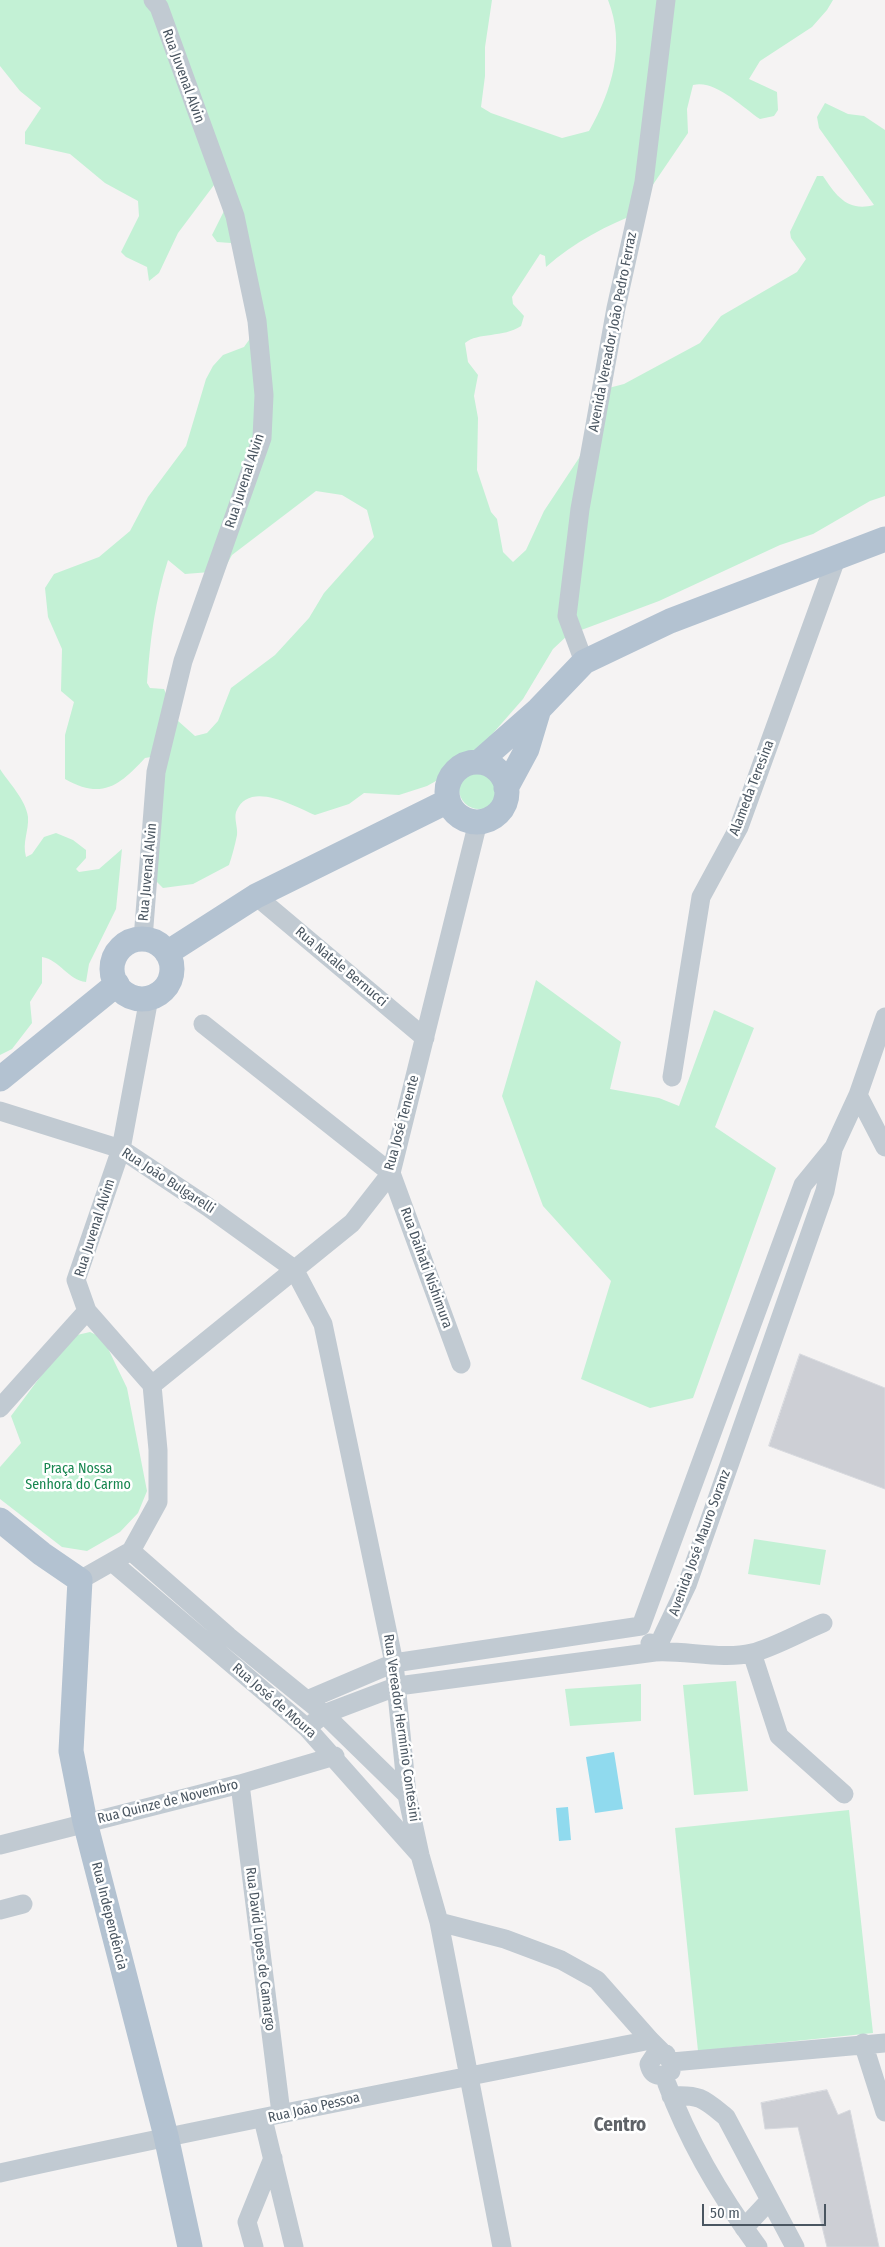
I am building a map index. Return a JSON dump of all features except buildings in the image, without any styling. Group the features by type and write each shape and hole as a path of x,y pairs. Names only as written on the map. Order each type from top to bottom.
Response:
{"main road":[{"path":"479,762 539,709 584,662 670,622 885,539"},
{"path":"506,788 527,749 539,709"},
{"path":"479,762 497,770 506,788 506,798 496,815 488,820 478,822 459,816 452,810 446,791 453,773 470,763 479,762"},
{"path":"167,953 256,896 448,801"},
{"path":"143,939 153,941 167,953 171,961 170,980 158,994 149,998 130,996 117,984 112,973 112,962 116,953 123,945 143,939"},
{"path":"0,1079 117,984"},
{"path":"0,1520 42,1554 80,1580"},
{"name":"Rua Independência","path":"80,1580 71,1751 85,1822 166,2136 190,2247"}],"street":[{"name":"Rua Juvenal Alvin","path":"143,939 156,772 184,661 262,438 264,395 257,321 235,216 159,7 153,0"},
{"name":"Avenida Vereador João Pedro Ferraz","path":"584,662 568,616 580,509 616,308 644,182 666,0"},
{"name":"Alameda Teresina","path":"672,1077 701,897 739,827 836,559"},
{"name":"Rua José Tenente","path":"152,1385 352,1223 391,1173 478,822"},
{"name":"Rua Natale Bernucci","path":"256,896 425,1038"},
{"name":"Rua Juvenal Alvim","path":"87,1311 76,1280 122,1149 149,998"},
{"name":"Avenida José Mauro Soranz","path":"655,1652 668,1628 690,1576 825,1191 834,1147 858,1095 885,1017"},
{"path":"203,1024 391,1173"},
{"path":"858,1095 885,1147"},
{"name":"Rua João Bulgarelli","path":"0,1111 122,1149 208,1207 294,1269"},
{"name":"Avenida José Mauro Soranz","path":"641,1626 802,1185 834,1147"},
{"name":"Rua Daihati Nishimura","path":"391,1173 461,1364"},
{"name":"Rua Vereador Hermínio Contesini","path":"294,1269 323,1324 394,1663 398,1686 407,1795 420,1855 439,1922 467,2076 502,2247"},
{"path":"0,1409 87,1311 152,1385 158,1450 158,1502 131,1551 80,1580"},
{"name":"Rua José de Moura","path":"131,1551 228,1636 324,1714 407,1795"},
{"name":"Rua José de Moura","path":"112,1562 307,1728 335,1756 420,1855"},
{"path":"307,1728 324,1714 398,1686 655,1652 669,1651 693,1654 752,1653 823,1623"},
{"path":"307,1700 394,1663 641,1626 655,1652"},
{"path":"214,1650 228,1636"},
{"path":"752,1653 780,1736 844,1794"},
{"name":"Rua Quinze de Novembro","path":"0,1845 240,1784 335,1756"},
{"name":"Rua David Lopes de Camargo","path":"240,1784 272,2116 273,2158 294,2247"},
{"path":"0,1910 24,1904"},
{"path":"439,1922 505,1939 561,1960 598,1980 650,2040 663,2064 671,2096 702,2162 758,2247"},
{"name":"Rua João Pessoa","path":"0,2173 166,2136 650,2040"},
{"path":"628,2044 663,2064 863,2043 885,2043"},
{"path":"863,2043 885,2112"},
{"path":"671,2096 692,2094 709,2102 726,2116 795,2247"},
{"path":"254,2247 248,2222 273,2158"},
{"path":"744,2228 770,2200"}],"green space":[{"path":"0,0 492,0 485,47 485,76 481,107 491,113 562,138 589,131 610,84 616,51 616,34 608,0 833,0 812,27 760,61 749,79 777,92 778,110 774,116 760,119 719,90 701,84 693,85 687,109 688,133 650,189 643,211 592,235 546,267 545,256 540,254 512,297 513,304 524,316 521,326 506,332 477,337 465,343 468,362 478,375 474,396 478,418 477,470 491,512 497,519 503,552 513,562 526,550 544,511 579,458 591,430 597,391 624,384 700,343 721,316 797,272 806,259 791,238 790,232 817,176 823,176 844,201 857,206 874,205 819,128 817,117 825,103 848,114 864,116 885,130 885,496 870,501 813,534 780,545 659,601 568,635 553,649 523,699 481,747 452,772 427,786 399,795 364,793 349,804 315,815 273,798 251,797 242,802 236,812 237,835 229,865 193,884 163,888 157,882 153,844 151,757 145,758 127,776 109,787 89,789 65,779 65,735 74,702 61,691 62,649 48,617 45,588 54,574 99,557 130,531 148,497 186,446 206,379 213,366 223,355 244,347 249,340 251,324 236,249 231,243 217,242 212,235 225,209 214,185 178,233 159,273 149,281 147,267 126,257 121,252 139,216 138,201 105,183 70,154 25,144 25,132 41,108 20,91 0,66","holes":["316,491 342,495 367,510 374,537 324,593 309,618 275,655 231,688 218,721 207,733 195,736 177,720 164,689 150,688 147,683 154,621 168,560 185,574 223,571 232,555"]},
{"path":"0,769 21,798 27,811 26,857 32,854 44,837 56,833 73,840 86,850 86,858 76,869 79,872 99,869 122,849 116,909 89,964 86,982 74,978 54,962 42,957 42,983 30,1002 32,1023 12,1049 0,1055"},
{"path":"479,769 493,775 499,789 493,803 479,809 465,803 459,789 465,775"},
{"path":"536,980 621,1042 610,1089 659,1098 679,1106 714,1010 754,1028 715,1127 776,1168 693,1398 650,1408 581,1379 611,1281 543,1206 502,1096"},
{"name":"Praça Nossa Senhora do Carmo","path":"90,1332 103,1338 127,1388 147,1491 138,1513 120,1532 87,1551 62,1547 0,1499 0,1467 21,1443 11,1416 64,1345 77,1335"},
{"path":"754,1539 826,1550 820,1585 748,1574"},
{"path":"736,1681 748,1791 694,1795 683,1685"},
{"path":"641,1684 641,1721 570,1726 565,1689"},
{"path":"849,1810 873,2033 698,2051 675,1828"}],"water":[{"path":"614,1752 623,1809 595,1813 586,1757"},
{"path":"568,1807 571,1840 559,1841 556,1808"}],"district":[{"name":"Centro","path":"620,2126"}]}
